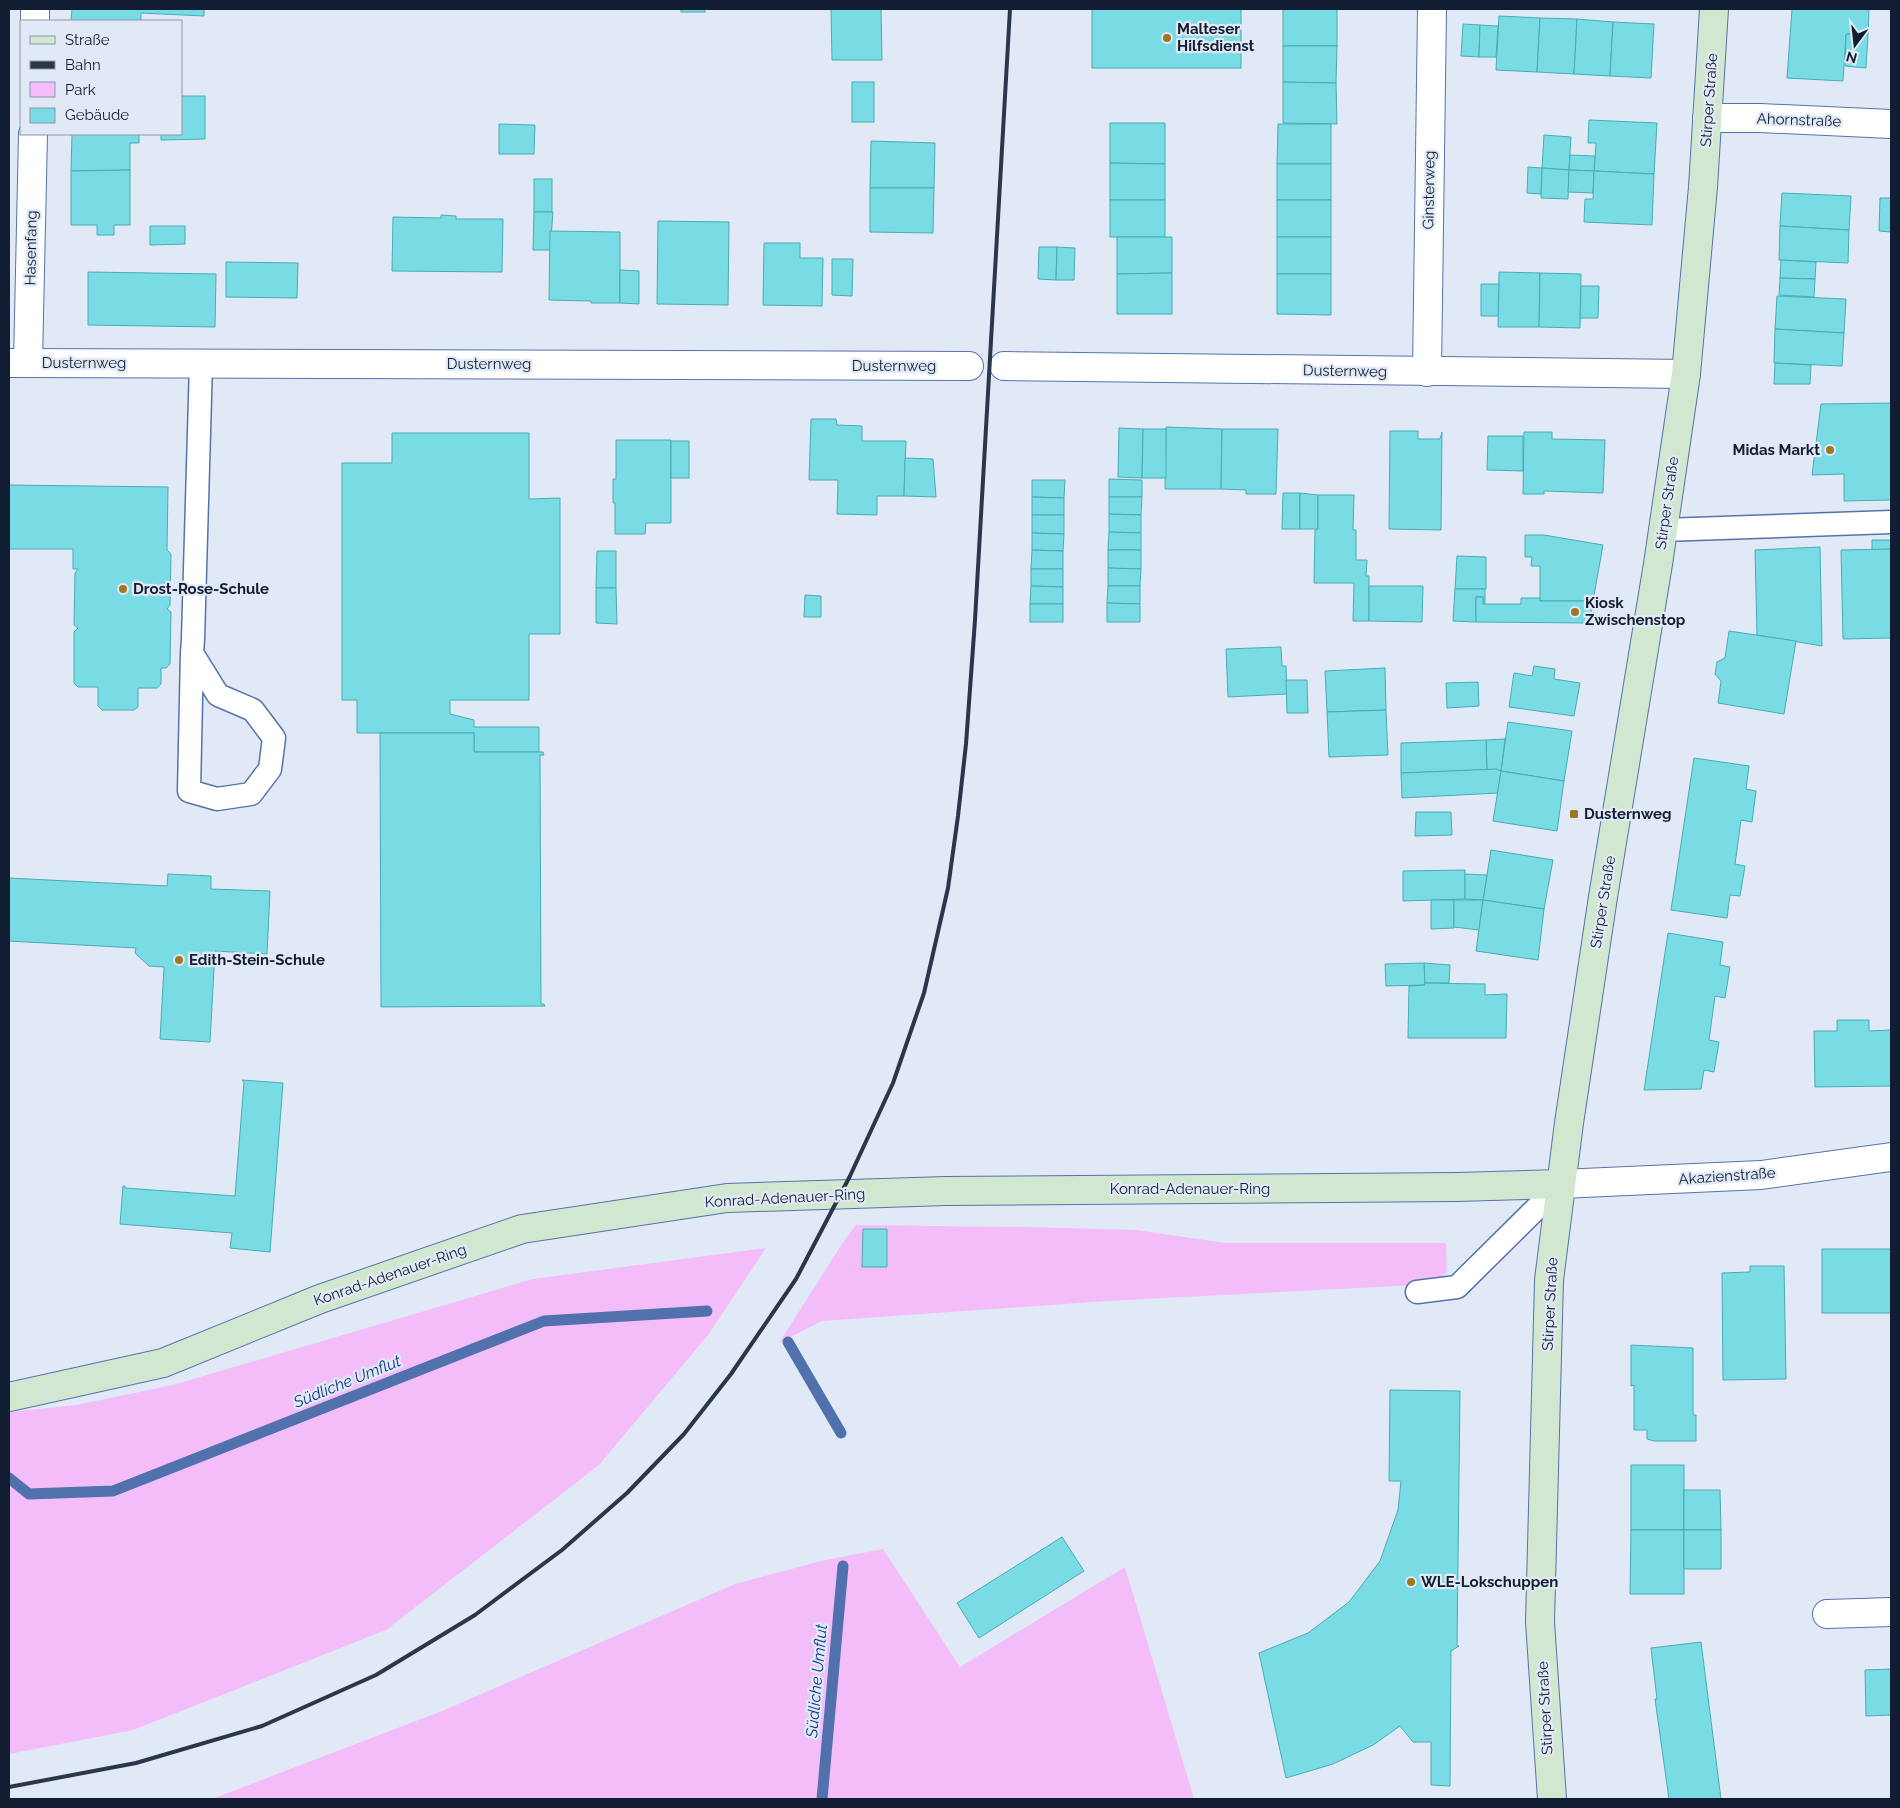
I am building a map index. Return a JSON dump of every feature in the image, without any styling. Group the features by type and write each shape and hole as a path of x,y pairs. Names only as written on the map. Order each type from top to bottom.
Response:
{"main road":[{"name":"Stirper Straße","path":"1552,1799 1540,1622 1549,1280 1603,897 1663,530 1686,374 1703,187 1714,9"},
{"name":"Konrad-Adenauer-Ring","path":"9,1397 163,1363 320,1298 522,1229 727,1198 946,1191 1437,1187 1562,1184"}],"street":[{"name":"Ginsterweg","path":"1427,372 1432,9"},
{"name":"Ahornstraße","path":"1707,118 1760,118 1891,124"},
{"name":"Hasenfang","path":"19,363 33,135"},
{"name":"Dusternweg","path":"19,363 969,366"},
{"name":"Dusternweg","path":"1004,366 1686,374"},
{"name":"Akazienstraße","path":"1562,1184 1761,1175 1891,1157"},
{"path":"1827,1614 1891,1612"}],"lane":[{"path":"192,653 218,695 253,710 274,738 270,769 252,794 217,799 188,791 192,653 201,363"},
{"path":"1663,530 1891,522"},
{"path":"1417,1292 1457,1287 1562,1184"}],"green space":[{"path":"856,1225 1136,1230 1226,1243 1446,1243 1447,1272 1436,1284 1107,1301 822,1321 779,1343"},
{"path":"766,1248 708,1335 599,1465 386,1630 133,1730 9,1754 9,1412 76,1405 173,1385 533,1279"},
{"path":"883,1549 960,1667 1125,1567 1194,1799 212,1799 442,1711 735,1584 821,1561"}],"building":[{"path":"72,9 204,9 204,16 141,13 141,20 71,20"},
{"path":"681,9 705,9 705,12 681,12"},
{"path":"831,9 881,9 882,60 832,60"},
{"name":"Malteser Hilfsdienst","path":"1092,9 1241,9 1241,68 1092,68"},
{"path":"1283,9 1337,9 1337,46 1283,46"},
{"path":"1792,9 1869,9 1868,35 1846,34 1843,81 1787,78"},
{"path":"1499,16 1540,18 1537,72 1496,70"},
{"path":"1540,18 1577,19 1574,74 1537,72"},
{"path":"1577,19 1613,22 1610,76 1574,74"},
{"path":"1613,22 1654,24 1651,78 1610,76"},
{"path":"1463,24 1480,25 1479,57 1461,56"},
{"path":"1480,25 1498,26 1496,57 1479,57"},
{"path":"1846,34 1868,35 1866,68 1845,66"},
{"path":"1283,46 1337,46 1336,83 1283,82"},
{"path":"852,82 874,82 874,122 852,122"},
{"path":"1283,82 1336,83 1337,124 1283,123"},
{"path":"182,96 205,96 205,139 161,140 161,135 182,135"},
{"path":"1589,120 1657,123 1654,174 1594,171 1596,143 1588,143"},
{"path":"1110,123 1165,123 1165,164 1110,163"},
{"path":"499,124 535,125 534,154 499,154"},
{"path":"1278,124 1331,124 1331,164 1277,164"},
{"path":"72,135 139,135 139,143 130,143 130,170 71,171"},
{"path":"1544,135 1571,137 1569,170 1542,168"},
{"path":"871,141 935,143 934,188 870,188"},
{"path":"1570,155 1595,156 1594,171 1569,170"},
{"path":"1110,163 1165,164 1165,200 1110,200"},
{"path":"1277,164 1331,164 1331,200 1277,200"},
{"path":"1528,167 1542,168 1541,194 1527,193"},
{"path":"1542,168 1569,170 1568,199 1541,198"},
{"path":"130,170 130,225 114,225 114,235 97,235 97,225 71,225 71,171"},
{"path":"1569,170 1594,171 1593,193 1568,192"},
{"path":"1594,171 1654,174 1652,225 1584,222 1585,199 1593,199"},
{"path":"534,179 552,179 552,212 534,212"},
{"path":"870,188 934,188 933,233 870,232"},
{"path":"1782,193 1851,196 1849,230 1780,226"},
{"path":"1880,198 1891,198 1891,232 1879,231"},
{"path":"1110,200 1165,200 1165,237 1110,237"},
{"path":"1277,200 1331,200 1331,237 1277,237"},
{"path":"534,212 553,212 550,250 533,250"},
{"path":"441,215 456,216 456,219 503,219 502,272 392,271 393,217 441,218"},
{"path":"658,221 729,222 728,305 657,304"},
{"path":"150,226 185,226 185,244 150,245"},
{"path":"1780,226 1849,230 1848,263 1779,260"},
{"path":"550,231 620,232 620,303 549,300"},
{"path":"1117,237 1172,237 1172,273 1117,274"},
{"path":"1277,237 1331,237 1331,274 1277,274"},
{"path":"764,243 800,243 800,258 823,258 822,306 763,305"},
{"path":"1039,247 1057,247 1056,280 1038,279"},
{"path":"1057,247 1075,248 1074,280 1056,280"},
{"path":"832,259 853,259 852,296 832,295"},
{"path":"1781,260 1816,262 1815,279 1780,278"},
{"path":"226,262 298,263 297,298 226,297"},
{"path":"620,270 639,271 639,304 620,303"},
{"path":"88,272 216,274 215,327 88,325"},
{"path":"1499,272 1540,273 1539,327 1498,327"},
{"path":"1172,273 1172,314 1117,314 1117,274"},
{"path":"1540,273 1581,274 1580,328 1539,327"},
{"path":"1277,274 1331,274 1331,315 1277,314"},
{"path":"1780,278 1815,279 1814,297 1779,295"},
{"path":"1481,284 1499,284 1498,316 1481,316"},
{"path":"1581,286 1599,286 1598,318 1580,318"},
{"path":"1777,296 1846,299 1844,333 1775,329"},
{"path":"1775,329 1844,333 1842,366 1774,363"},
{"path":"1775,363 1811,365 1810,384 1774,384"},
{"path":"1891,403 1891,500 1844,501 1844,474 1812,475 1821,404"},
{"path":"811,419 836,419 837,425 862,426 862,441 906,441 904,496 877,496 877,515 837,514 838,480 809,480"},
{"path":"1166,427 1222,429 1221,489 1165,489"},
{"path":"1119,428 1143,429 1142,478 1118,477"},
{"path":"1143,429 1166,429 1166,478 1142,478"},
{"path":"1222,429 1278,429 1276,494 1246,494 1246,490 1221,489"},
{"path":"1390,431 1418,431 1418,439 1440,439 1442,432 1441,530 1389,529"},
{"path":"1524,432 1552,432 1552,439 1605,440 1603,493 1544,491 1544,494 1523,494"},
{"path":"392,433 529,433 529,499 560,498 560,634 529,634 529,700 450,700 450,714 474,720 474,727 539,727 539,752 474,752 474,733 357,733 357,700 342,700 342,463 392,463"},
{"path":"1488,436 1523,436 1523,471 1487,470"},
{"path":"616,440 671,440 671,523 646,523 645,534 615,534 613,479 616,479"},
{"path":"671,441 689,441 689,478 671,478"},
{"path":"905,458 933,459 936,497 904,496"},
{"path":"1109,479 1142,480 1142,497 1109,497"},
{"path":"1032,480 1065,480 1064,498 1032,497"},
{"name":"Drost-Rose-Schule","path":"9,485 168,487 167,550 171,554 170,605 167,609 171,612 170,664 166,668 161,668 161,684 157,688 138,688 138,707 134,710 102,710 98,706 98,687 78,687 74,683 74,632 78,628 74,625 75,573 78,569 73,569 73,549 9,549"},
{"path":"1283,493 1300,493 1300,529 1282,529"},
{"path":"1300,493 1318,495 1318,529 1300,529"},
{"path":"1318,495 1354,495 1353,530 1356,530 1356,560 1367,560 1366,576 1369,576 1369,621 1353,621 1354,583 1314,583 1315,530 1318,529"},
{"path":"1032,497 1064,498 1064,515 1032,515"},
{"path":"1109,497 1142,497 1141,515 1109,514"},
{"path":"1109,514 1141,515 1141,533 1109,532"},
{"path":"1032,515 1064,515 1064,534 1032,533"},
{"path":"1109,532 1141,533 1141,550 1108,550"},
{"path":"1032,533 1064,534 1063,551 1032,550"},
{"path":"1525,535 1544,535 1603,545 1593,601 1540,601 1540,566 1531,566 1532,557 1525,557"},
{"path":"1872,540 1891,540 1891,549 1872,550"},
{"path":"1820,547 1822,646 1757,635 1755,550"},
{"path":"1891,549 1891,638 1843,639 1841,550"},
{"path":"1032,550 1063,551 1063,569 1031,569"},
{"path":"1108,550 1141,550 1141,569 1108,568"},
{"path":"597,551 616,551 616,588 596,588"},
{"path":"1457,556 1486,557 1486,589 1455,589"},
{"path":"1108,568 1141,569 1140,586 1108,586"},
{"path":"1031,569 1063,569 1063,587 1031,586"},
{"path":"1031,586 1063,587 1063,604 1030,604"},
{"path":"1108,586 1140,586 1140,604 1107,603"},
{"path":"1369,586 1423,586 1422,622 1369,621"},
{"path":"596,588 616,588 617,624 596,623"},
{"path":"1455,589 1485,589 1485,604 1483,604 1483,597 1476,597 1476,622 1453,621"},
{"path":"805,595 821,596 821,617 804,617"},
{"path":"1476,597 1483,597 1483,604 1521,604 1521,598 1540,598 1540,601 1593,601 1590,618 1585,623 1476,622"},
{"path":"1107,603 1140,604 1140,622 1107,622"},
{"path":"1030,604 1063,604 1063,622 1030,622"},
{"path":"1729,631 1796,641 1784,714 1718,703 1721,681 1715,674 1717,662 1725,658"},
{"path":"1281,647 1282,666 1286,666 1287,694 1228,697 1226,649"},
{"path":"1534,666 1555,669 1554,679 1580,683 1574,716 1509,707 1514,673 1532,676"},
{"path":"1385,668 1386,710 1327,712 1325,671"},
{"path":"1286,680 1307,680 1308,713 1287,713"},
{"path":"1478,682 1479,706 1447,708 1446,683"},
{"path":"1386,710 1388,755 1329,757 1327,712"},
{"path":"1508,722 1572,731 1564,781 1501,771"},
{"path":"380,733 474,733 474,752 543,752 544,755 540,755 541,1004 545,1006 381,1007"},
{"path":"1505,739 1501,771 1487,770 1486,740"},
{"path":"1486,740 1487,770 1401,773 1401,743"},
{"path":"1694,758 1749,766 1746,789 1756,791 1752,822 1741,820 1735,864 1745,866 1740,896 1730,895 1727,918 1671,910"},
{"path":"1496,769 1501,771 1498,793 1402,798 1401,773"},
{"path":"1501,771 1564,781 1557,831 1493,821"},
{"path":"1416,812 1451,812 1452,835 1415,836"},
{"path":"1491,850 1553,860 1544,909 1483,900"},
{"path":"1465,870 1465,899 1403,901 1403,871"},
{"name":"Edith-Stein-Schule","path":"168,874 211,876 211,889 270,891 267,954 215,951 210,1042 160,1039 164,967 149,966 135,953 136,948 9,941 9,878 167,886"},
{"path":"1465,874 1487,875 1483,900 1465,899"},
{"path":"1431,900 1454,900 1454,928 1431,929"},
{"path":"1454,900 1483,900 1479,930 1454,927"},
{"path":"1483,900 1544,909 1538,960 1476,951"},
{"path":"1668,933 1723,942 1720,965 1730,967 1725,998 1715,996 1709,1040 1719,1042 1714,1072 1704,1070 1701,1089 1644,1090"},
{"path":"1424,963 1450,965 1449,983 1424,983"},
{"path":"1424,963 1425,985 1386,986 1385,964"},
{"path":"1424,983 1485,984 1485,995 1507,994 1506,1038 1408,1038 1409,986 1425,985"},
{"path":"1837,1020 1869,1020 1869,1031 1891,1030 1891,1086 1815,1087 1814,1031 1837,1031"},
{"path":"242,1080 283,1083 270,1252 230,1248 232,1233 120,1224 123,1186 125,1188 235,1196 244,1082"},
{"path":"863,1229 887,1229 887,1267 862,1267"},
{"path":"1822,1249 1891,1249 1891,1313 1822,1313"},
{"path":"1750,1266 1784,1266 1786,1379 1723,1380 1722,1273 1750,1272"},
{"path":"1631,1345 1693,1348 1693,1415 1696,1415 1696,1441 1654,1441 1647,1439 1647,1430 1634,1430 1634,1385 1631,1386"},
{"name":"WLE-Lokschuppen","path":"1390,1390 1460,1391 1457,1646 1459,1646 1451,1651 1450,1786 1431,1785 1431,1742 1413,1742 1400,1726 1373,1745 1333,1764 1286,1778 1259,1653 1308,1633 1349,1602 1380,1561 1398,1510 1401,1481 1389,1481"},
{"path":"1631,1465 1684,1465 1684,1530 1631,1530"},
{"path":"1684,1490 1720,1490 1721,1530 1684,1530"},
{"path":"1631,1530 1684,1530 1684,1594 1630,1594"},
{"path":"1684,1530 1721,1530 1721,1569 1684,1569"},
{"path":"1062,1537 1084,1571 979,1638 957,1603"},
{"path":"1701,1642 1721,1799 1669,1799 1655,1699 1657,1699 1651,1648"},
{"path":"1891,1669 1891,1715 1866,1716 1865,1670"}],"waterway":[{"name":"Südliche Umflut","path":"9,1478 29,1494 113,1491 544,1321 707,1311"},
{"name":"Südliche Umflut","path":"788,1342 841,1433"},
{"name":"Südliche Umflut","path":"822,1799 843,1566"}],"railway":[{"path":"9,1787 136,1763 262,1726 376,1675 475,1615 562,1550 627,1493 684,1434 731,1374 796,1279 850,1176 893,1083 924,993 948,888 966,744 975,620 1010,9"}],"place":[{"name":"Malteser Hilfsdienst","path":"1167,38"},
{"name":"Midas Markt","path":"1830,450"},
{"name":"Drost-Rose-Schule","path":"123,589"},
{"name":"Kiosk Zwischenstop","path":"1575,612"},
{"name":"Dusternweg","path":"1574,814"},
{"name":"Edith-Stein-Schule","path":"179,960"},
{"name":"WLE-Lokschuppen","path":"1411,1582"}]}
